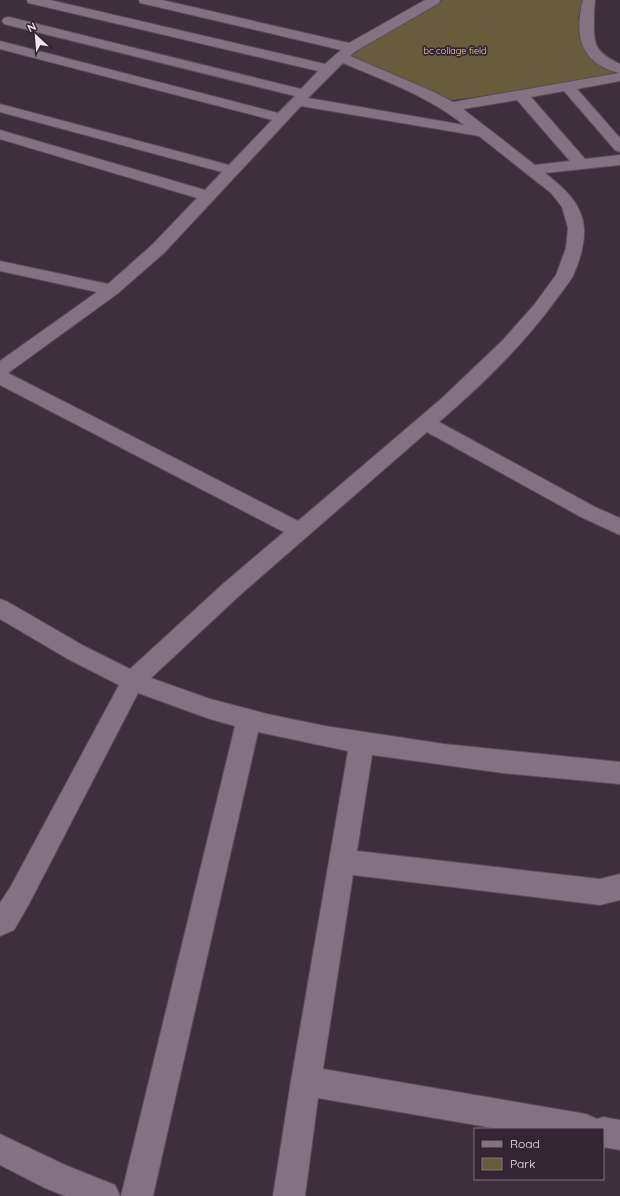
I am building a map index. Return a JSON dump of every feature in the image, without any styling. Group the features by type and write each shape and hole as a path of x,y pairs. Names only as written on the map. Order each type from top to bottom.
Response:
{"street":[{"path":"0,923 4,921 20,895 133,681 199,619 448,404 508,345 540,309 564,276 574,248 576,228 570,206 557,190 451,107 346,52 145,0"},
{"path":"0,370 111,290 158,249 301,97 346,52 434,0"},
{"path":"589,0 585,36 588,48 619,77"},
{"path":"5,24 33,5 328,69"},
{"path":"5,24 301,97 485,133"},
{"path":"0,45 281,118"},
{"path":"451,107 619,77"},
{"path":"568,86 620,147"},
{"path":"521,95 582,165"},
{"path":"0,108 232,170"},
{"path":"0,134 208,196"},
{"path":"532,170 620,160"},
{"path":"0,266 111,290"},
{"path":"0,377 300,531"},
{"path":"426,423 588,512 620,527"},
{"path":"0,608 71,651 106,669 156,690 249,719 300,732 362,742 514,763 620,773"},
{"path":"137,1196 249,719"},
{"path":"289,1196 306,1081 362,742"},
{"path":"342,860 600,892 616,889 620,886"},
{"path":"306,1081 580,1128"},
{"path":"604,1132 620,1135"},
{"path":"0,1148 56,1177 104,1196"}],"green space":[{"name":"bc collage field","path":"442,0 584,0 578,18 616,77 433,103 340,61"}]}
